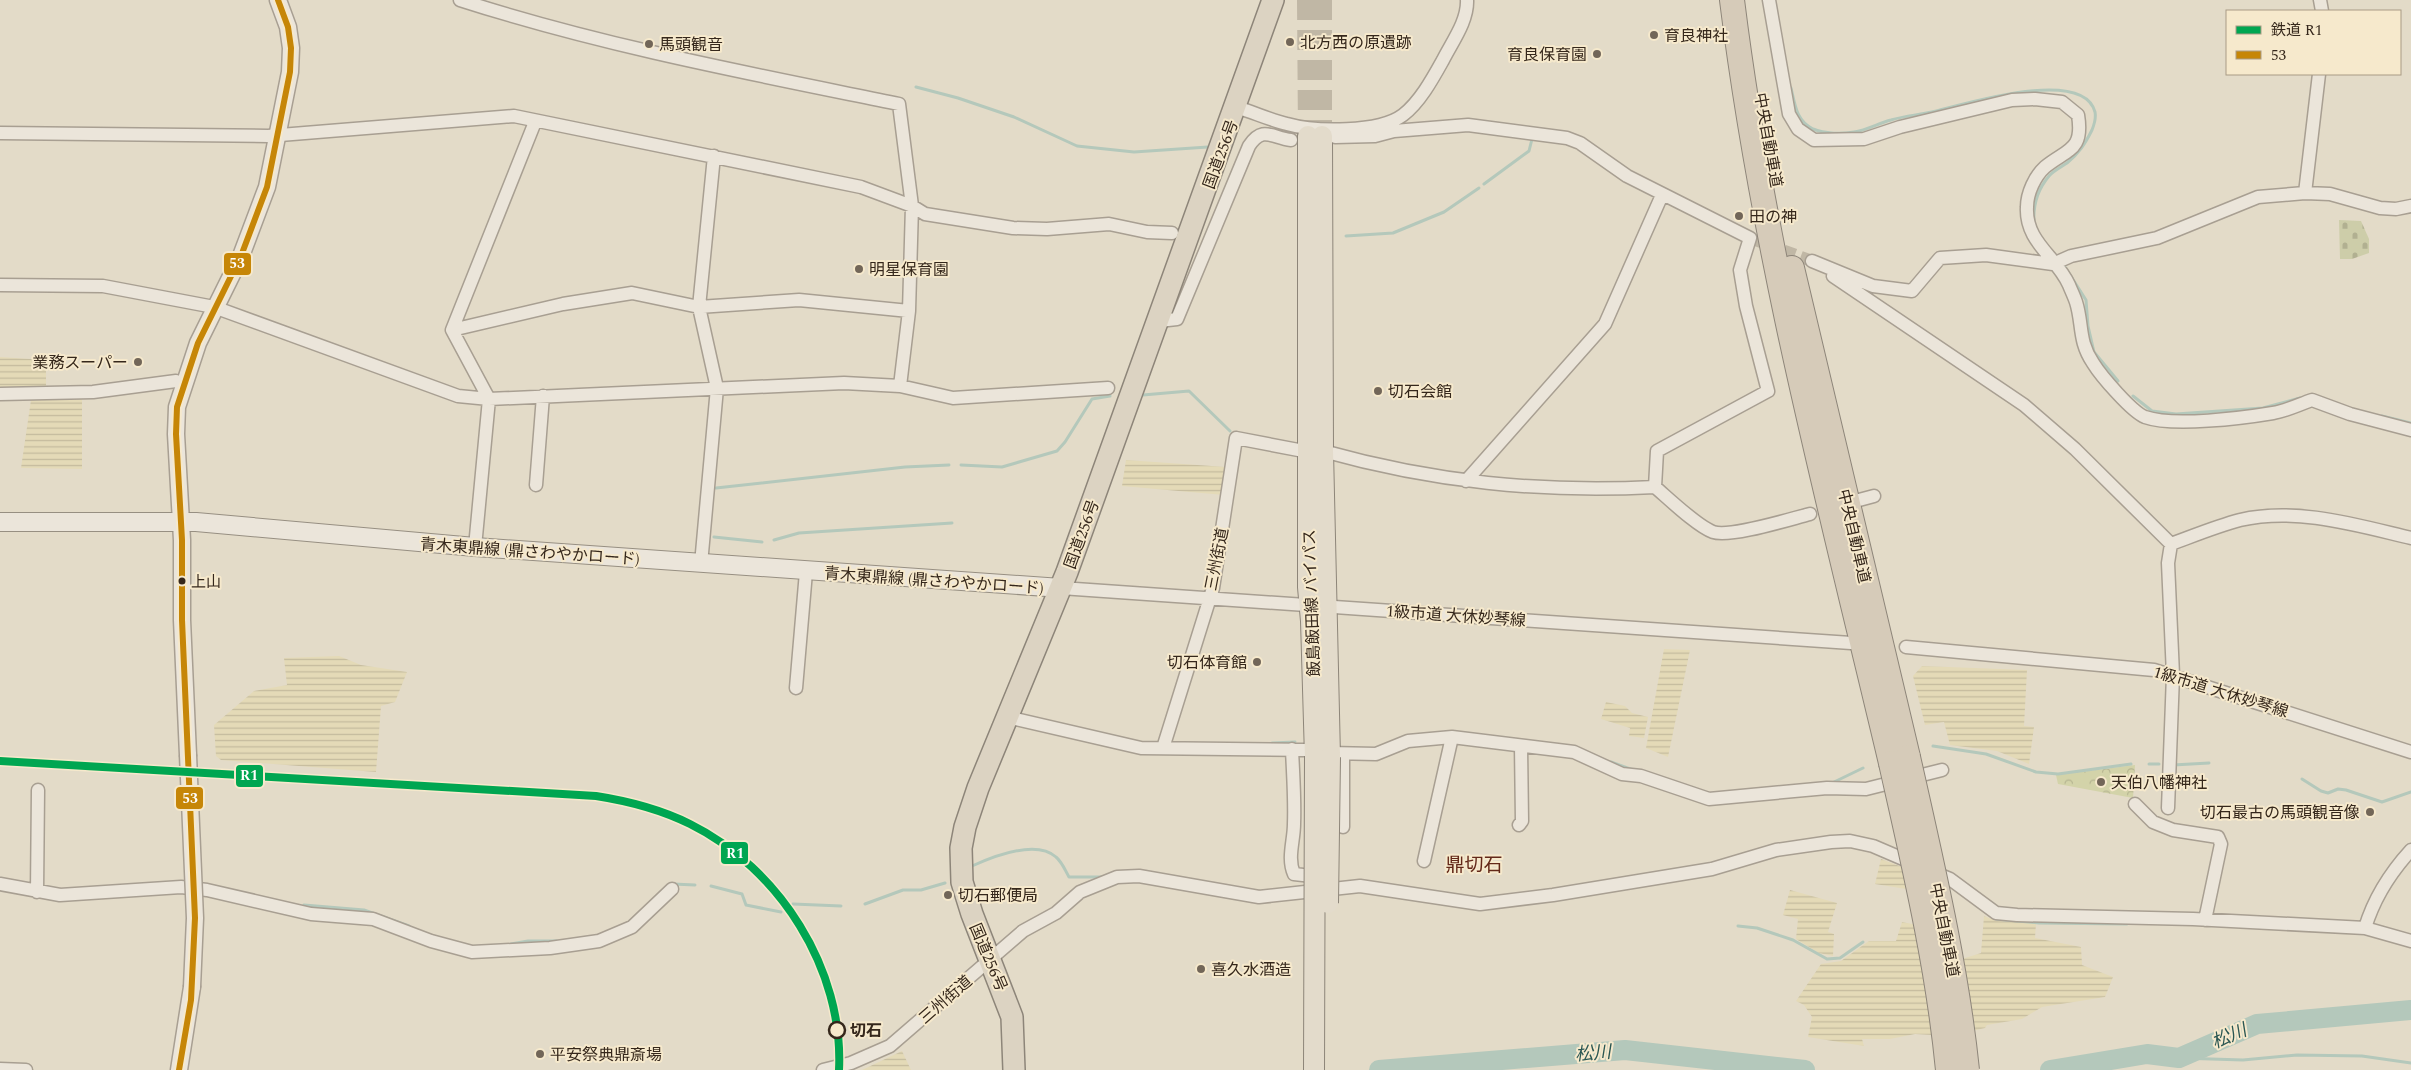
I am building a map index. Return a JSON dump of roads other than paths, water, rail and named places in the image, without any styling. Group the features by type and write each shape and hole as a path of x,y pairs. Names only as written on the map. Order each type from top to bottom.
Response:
{"highway":[{"name":"国道256号","path":"1014,1070 1012,1017 966,900 962,882 961,848 969,812 1061,588 1273,0"},
{"name":"中央自動車道","path":"1732,0 1743,84 1762,201 1793,354 1899,760 1942,911 1962,1026 1967,1070"},
{"name":"中央自動車道","path":"1749,0 1759,82 1792,264 1899,760 1943,1022 1948,1070"}],"main road":[{"name":"飯島飯田線 バイパス","path":"1314,137 1318,606 1326,754 1326,1070"},
{"name":"青木東鼎線 (鼎さわやかロード)","path":"0,522 181,522 806,572 1061,588"},
{"name":"飯島飯田線 バイパス","path":"1314,1070 1326,754"}],"street":[{"path":"460,0 541,25 734,70 899,104 902,113 904,155 912,206 909,311 900,386"},
{"path":"1236,107 1286,124 1310,129 1364,127 1386,124 1402,116 1411,108 1436,72 1462,24 1467,0"},
{"path":"1769,0 1789,114 1798,129 1814,140 1864,139 1900,127 2012,100 2062,102 2078,115 2079,124 2076,142 2071,151 2046,166 2037,176 2027,207 2031,235 2066,280 2077,303 2081,338 2093,363 2135,411 2145,417 2165,420 2203,420 2274,413 2312,400 2350,414 2411,430"},
{"path":"179,1070 192,987 194,918 181,522 176,434 177,407 198,343 214,307 241,256 264,200 290,72 291,56 283,2"},
{"path":"2305,193 2319,75"},
{"path":"0,133 276,134 514,116 535,122 714,156 861,187 912,206 925,214 1013,228 1047,229 1109,224 1147,232 1172,233"},
{"path":"475,547 489,399 452,330 535,122"},
{"path":"1158,321 1177,319 1246,151 1254,139 1269,134 1314,137 1375,136 1394,130 1468,125 1567,138 1580,143 1627,176 1750,238 1740,270 1746,306 1768,391 1657,451 1655,488"},
{"path":"701,564 717,388 699,307 714,156"},
{"path":"2171,544 2075,449 2024,405 1812,261 1873,286 1912,291 1940,258 1986,255 2054,264 2071,256 2157,238 2258,197 2305,193 2330,194 2380,208 2411,206"},
{"path":"1466,481 1605,324 1662,195"},
{"path":"0,285 103,286 214,307 458,396 489,399 844,383 900,386 953,398 1108,388"},
{"path":"452,330 563,304 632,293 699,307 799,300 909,311"},
{"path":"0,394 93,392 176,381"},
{"path":"536,485 543,396"},
{"name":"三州街道","path":"1162,748 1209,598 1236,438 1316,452"},
{"path":"1316,452 1418,475 1466,481 1515,486 1615,489 1655,488 1703,526 1717,533 1734,532 1810,514"},
{"path":"1859,500 1874,496"},
{"path":"2171,544 2240,520 2276,517 2326,518 2411,538"},
{"path":"2168,808 2173,675 2168,563 2171,544"},
{"path":"796,688 806,572"},
{"name":"1級市道 大休妙琴線","path":"1061,588 1851,643"},
{"name":"1級市道 大休妙琴線","path":"1906,647 2154,670 2411,752"},
{"path":"1007,718 1119,745 1162,748 1292,750 1326,754 1376,754 1408,741 1452,737 1574,752 1622,774 1641,776 1709,799 1827,788 1866,789 1942,770"},
{"path":"1424,861 1452,737"},
{"path":"1519,825 1522,821 1521,746"},
{"path":"1292,750 1294,826 1290,860 1294,874 1339,880 1343,887"},
{"path":"1326,754 1344,826"},
{"path":"37,892 38,790"},
{"path":"2135,804 2153,822 2166,828 2218,837 2221,844 2205,920"},
{"name":"三州街道","path":"823,1070 851,1063 890,1046 1022,931 1056,913 1080,892 1118,877 1139,876 1259,897 1360,886 1480,904 1510,902 1712,869 1793,847 1850,841 1873,846 1950,879 1996,913 2018,916 2205,920 2365,928 2411,941"},
{"path":"2365,928 2371,910 2385,882 2411,850"},
{"path":"0,884 60,896 181,887 207,890 311,914 373,919 431,941 472,952 550,948 599,941 632,927 672,889"},
{"path":"0,1068 26,1070"}],"waterway":[{"path":"916,87 958,98 1014,117 1077,146 1134,152 1208,147"},
{"path":"1791,88 1797,112 1807,126 1823,132 1834,133 1859,131 1886,121 2020,92 2046,90 2069,92 2086,99 2095,112 2092,130 2075,156 2053,172 2045,181 2034,209 2034,222"},
{"path":"1484,184 1529,151 1532,139"},
{"path":"1346,236 1393,233 1444,212 1479,188"},
{"path":"2065,267 2086,300 2088,326 2094,352 2118,381"},
{"path":"1143,395 1189,391 1230,431"},
{"path":"961,465 1002,467 1057,451 1065,442 1092,399 1110,396"},
{"path":"2133,396 2152,411 2176,414 2263,408 2300,398"},
{"path":"2382,416 2411,423"},
{"path":"716,488 905,467 949,465"},
{"path":"774,540 799,533 952,523"},
{"path":"714,537 762,542"},
{"path":"1272,743 1295,742"},
{"path":"1933,746 1986,754 2036,772 2058,774 2131,764"},
{"path":"1611,762 1633,770"},
{"path":"2173,765 2209,763"},
{"path":"2149,764 2159,764"},
{"path":"1832,783 1863,768"},
{"path":"2302,779 2321,791 2328,793 2338,789 2346,790 2382,802 2411,792"},
{"path":"972,866 1014,851 1037,850 1047,852 1056,857 1069,877 1103,877"},
{"path":"865,904 903,890 921,890 945,883"},
{"path":"673,884 695,885"},
{"path":"711,886 742,894 746,905 781,912"},
{"path":"793,904 841,906"},
{"path":"304,905 364,910 409,926"},
{"path":"1996,919 2039,923 2127,924"},
{"path":"1738,926 1757,928 1793,940 1827,959 1840,958 1863,942"},
{"path":"511,944 528,941 557,941"},
{"name":"松川","path":"2050,1070 2147,1054 2179,1058 2257,1024 2411,1010"},
{"name":"松川","path":"1379,1070 1625,1050 1805,1070"},
{"path":"2179,1058 2243,1060 2297,1055 2362,1056 2411,1063"}],"tunnel":[{"path":"1307,0 1308,136"},
{"path":"1322,0 1322,136"},
{"path":"1750,238 1812,261"}],"rail line":[{"name":"R1","path":"0,761 596,796 632,803 667,814 690,824 722,843 752,867 778,895 800,926 818,959 830,995 838,1032 839,1070"}],"place":[{"name":"育良神社","path":"1654,35"},
{"name":"北方西の原遺跡","path":"1290,42"},
{"name":"馬頭観音","path":"649,44"},
{"name":"育良保育園","path":"1597,54"},
{"name":"田の神","path":"1739,216"},
{"name":"明星保育園","path":"859,269"},
{"name":"業務スーパー","path":"138,362"},
{"name":"切石会館","path":"1378,391"},
{"name":"上山","path":"182,581"},
{"name":"切石体育館","path":"1257,662"},
{"name":"天伯八幡神社","path":"2101,782"},
{"name":"切石最古の馬頭観音像","path":"2370,812"},
{"name":"切石郵便局","path":"948,895"},
{"name":"喜久水酒造","path":"1201,969"},
{"name":"切石","path":"837,1030"},
{"name":"平安祭典鼎斎場","path":"540,1054"}],"district":[{"name":"鼎切石","path":"1474,864"}]}
